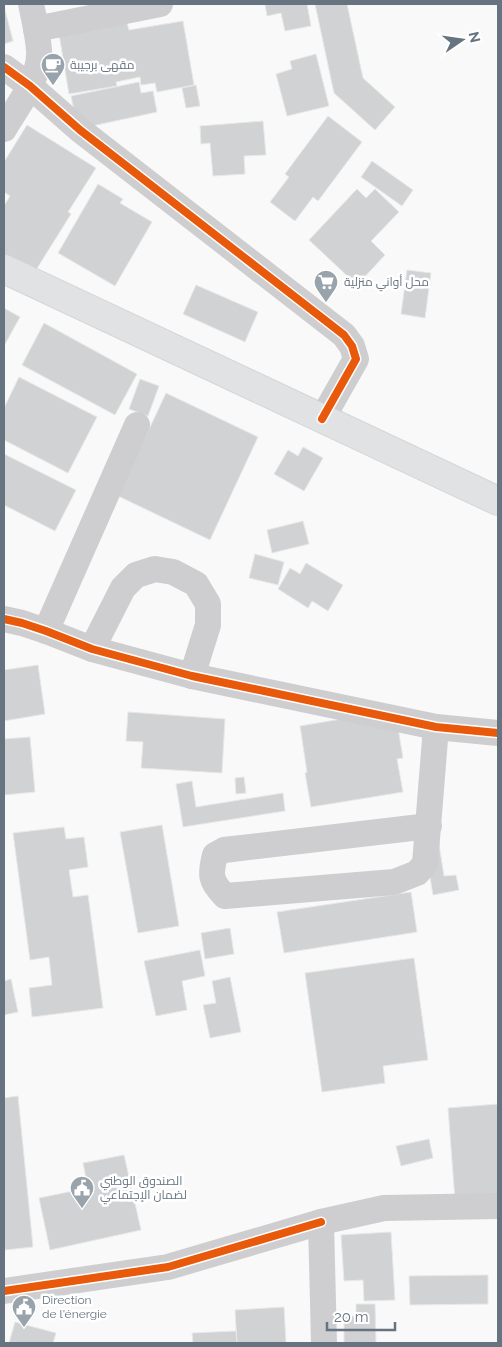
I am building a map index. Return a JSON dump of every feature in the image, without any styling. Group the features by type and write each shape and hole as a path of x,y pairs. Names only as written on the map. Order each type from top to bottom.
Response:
{"main road":[{"path":"4,270 498,501"}],"street":[{"path":"4,129 30,86 35,74 39,52 33,16 160,4"},
{"path":"4,67 30,86 80,130 344,335 352,346 356,359 322,419"},
{"path":"137,424 19,621 92,649 192,676 436,727 498,733"},
{"path":"92,649 123,588 136,575 155,569 173,572 196,584 208,604 208,625 192,676"},
{"path":"429,826 224,850 215,855 212,870 215,886 226,896 394,882 418,873 425,864 429,826 436,727"},
{"path":"4,1291 168,1267 321,1222 384,1208 498,1206"},
{"path":"321,1222 324,1343"}],"building":[{"path":"265,4 307,4 311,26 285,31 281,13 267,16"},
{"path":"315,4 347,4 363,78 395,107 375,130 334,93"},
{"path":"4,6 13,41 4,44"},
{"path":"183,21 194,85 157,92 155,83 141,85 140,77 116,82 117,86 69,94 59,34 127,23 129,30"},
{"path":"316,54 329,106 287,116 276,74 292,69 290,61"},
{"path":"139,82 141,93 153,91 157,112 78,129 71,96"},
{"path":"196,85 200,106 186,108 182,88"},
{"path":"328,116 362,142 318,201 313,197 295,221 270,202 289,177 285,174"},
{"path":"263,121 266,155 244,156 245,174 213,176 210,143 201,144 200,126"},
{"path":"27,125 96,168 68,212 71,214 36,270 28,265 25,269 4,256 4,206 10,196 4,192 4,162"},
{"path":"372,161 413,190 402,206 361,177"},
{"path":"98,184 123,199 120,203 152,222 115,286 58,253"},
{"path":"357,189 366,198 375,189 399,212 371,241 385,255 357,285 309,240"},
{"path":"407,270 431,273 425,318 401,314"},
{"path":"196,285 258,312 245,342 183,314"},
{"path":"4,308 20,317 4,346"},
{"path":"44,323 137,374 115,415 22,365"},
{"path":"19,377 97,417 68,473 4,440 4,408"},
{"path":"140,379 159,386 148,416 129,409"},
{"path":"166,393 258,437 210,540 118,496"},
{"path":"303,447 323,458 304,491 274,474 288,450 298,456"},
{"path":"4,454 76,490 55,531 4,505"},
{"path":"303,521 309,544 272,553 267,530"},
{"path":"255,554 284,562 278,585 249,578"},
{"path":"306,563 343,585 328,611 312,601 308,608 278,589 290,568 300,574"},
{"path":"38,665 45,714 4,721 4,670"},
{"path":"395,710 403,758 397,759 403,792 311,807 300,726"},
{"path":"128,712 225,719 222,773 141,768 143,742 126,741"},
{"path":"30,737 35,792 4,795 4,739"},
{"path":"244,777 246,793 236,794 235,778"},
{"path":"192,781 196,807 283,793 285,811 183,827 176,784"},
{"path":"162,825 179,926 138,933 120,832"},
{"path":"64,827 66,839 84,837 88,867 69,870 73,897 88,895 103,1008 32,1017 29,988 52,985 49,957 30,960 13,833"},
{"path":"438,838 444,876 456,875 459,890 433,895 424,841"},
{"path":"411,892 417,932 284,953 277,912"},
{"path":"230,928 234,954 205,959 201,933"},
{"path":"200,950 205,976 182,981 187,1010 156,1016 144,961"},
{"path":"414,958 428,1060 383,1066 385,1083 322,1092 305,973"},
{"path":"230,977 241,1032 210,1038 203,1005 216,1003 212,981"},
{"path":"11,979 18,1012 4,1015 4,981"},
{"path":"18,1096 33,1247 5,1250 4,1098"},
{"path":"498,1104 498,1197 455,1200 448,1108"},
{"path":"429,1139 433,1158 401,1166 396,1146"},
{"path":"124,1155 141,1230 50,1250 39,1198 88,1188 83,1163"},
{"path":"391,1232 395,1300 364,1301 363,1280 344,1281 341,1235"},
{"path":"488,1275 488,1304 410,1305 409,1276"},
{"path":"356,1304 375,1304 376,1343 344,1343 344,1316 356,1316"},
{"path":"284,1307 286,1343 237,1343 235,1310"},
{"name":"Direction de l'énergie","path":"15,1322 56,1333 53,1343 9,1343"},
{"path":"236,1331 237,1343 193,1343 192,1333"}],"cycle path":[{"path":"4,67 30,86 80,130 344,335 352,346 356,359 322,419"},
{"path":"4,619 46,631 92,649 192,676 436,727 498,733"},
{"path":"4,1291 168,1267 321,1222"}],"place":[{"name":"مقهى برجيبة","path":"53,86"},
{"name":"محل أواني منزلية","path":"326,303"},
{"name":"الصندوق الوطني لضمان الإجتماعي","path":"82,1209"},
{"name":"Direction de l'énergie","path":"24,1328"}]}
